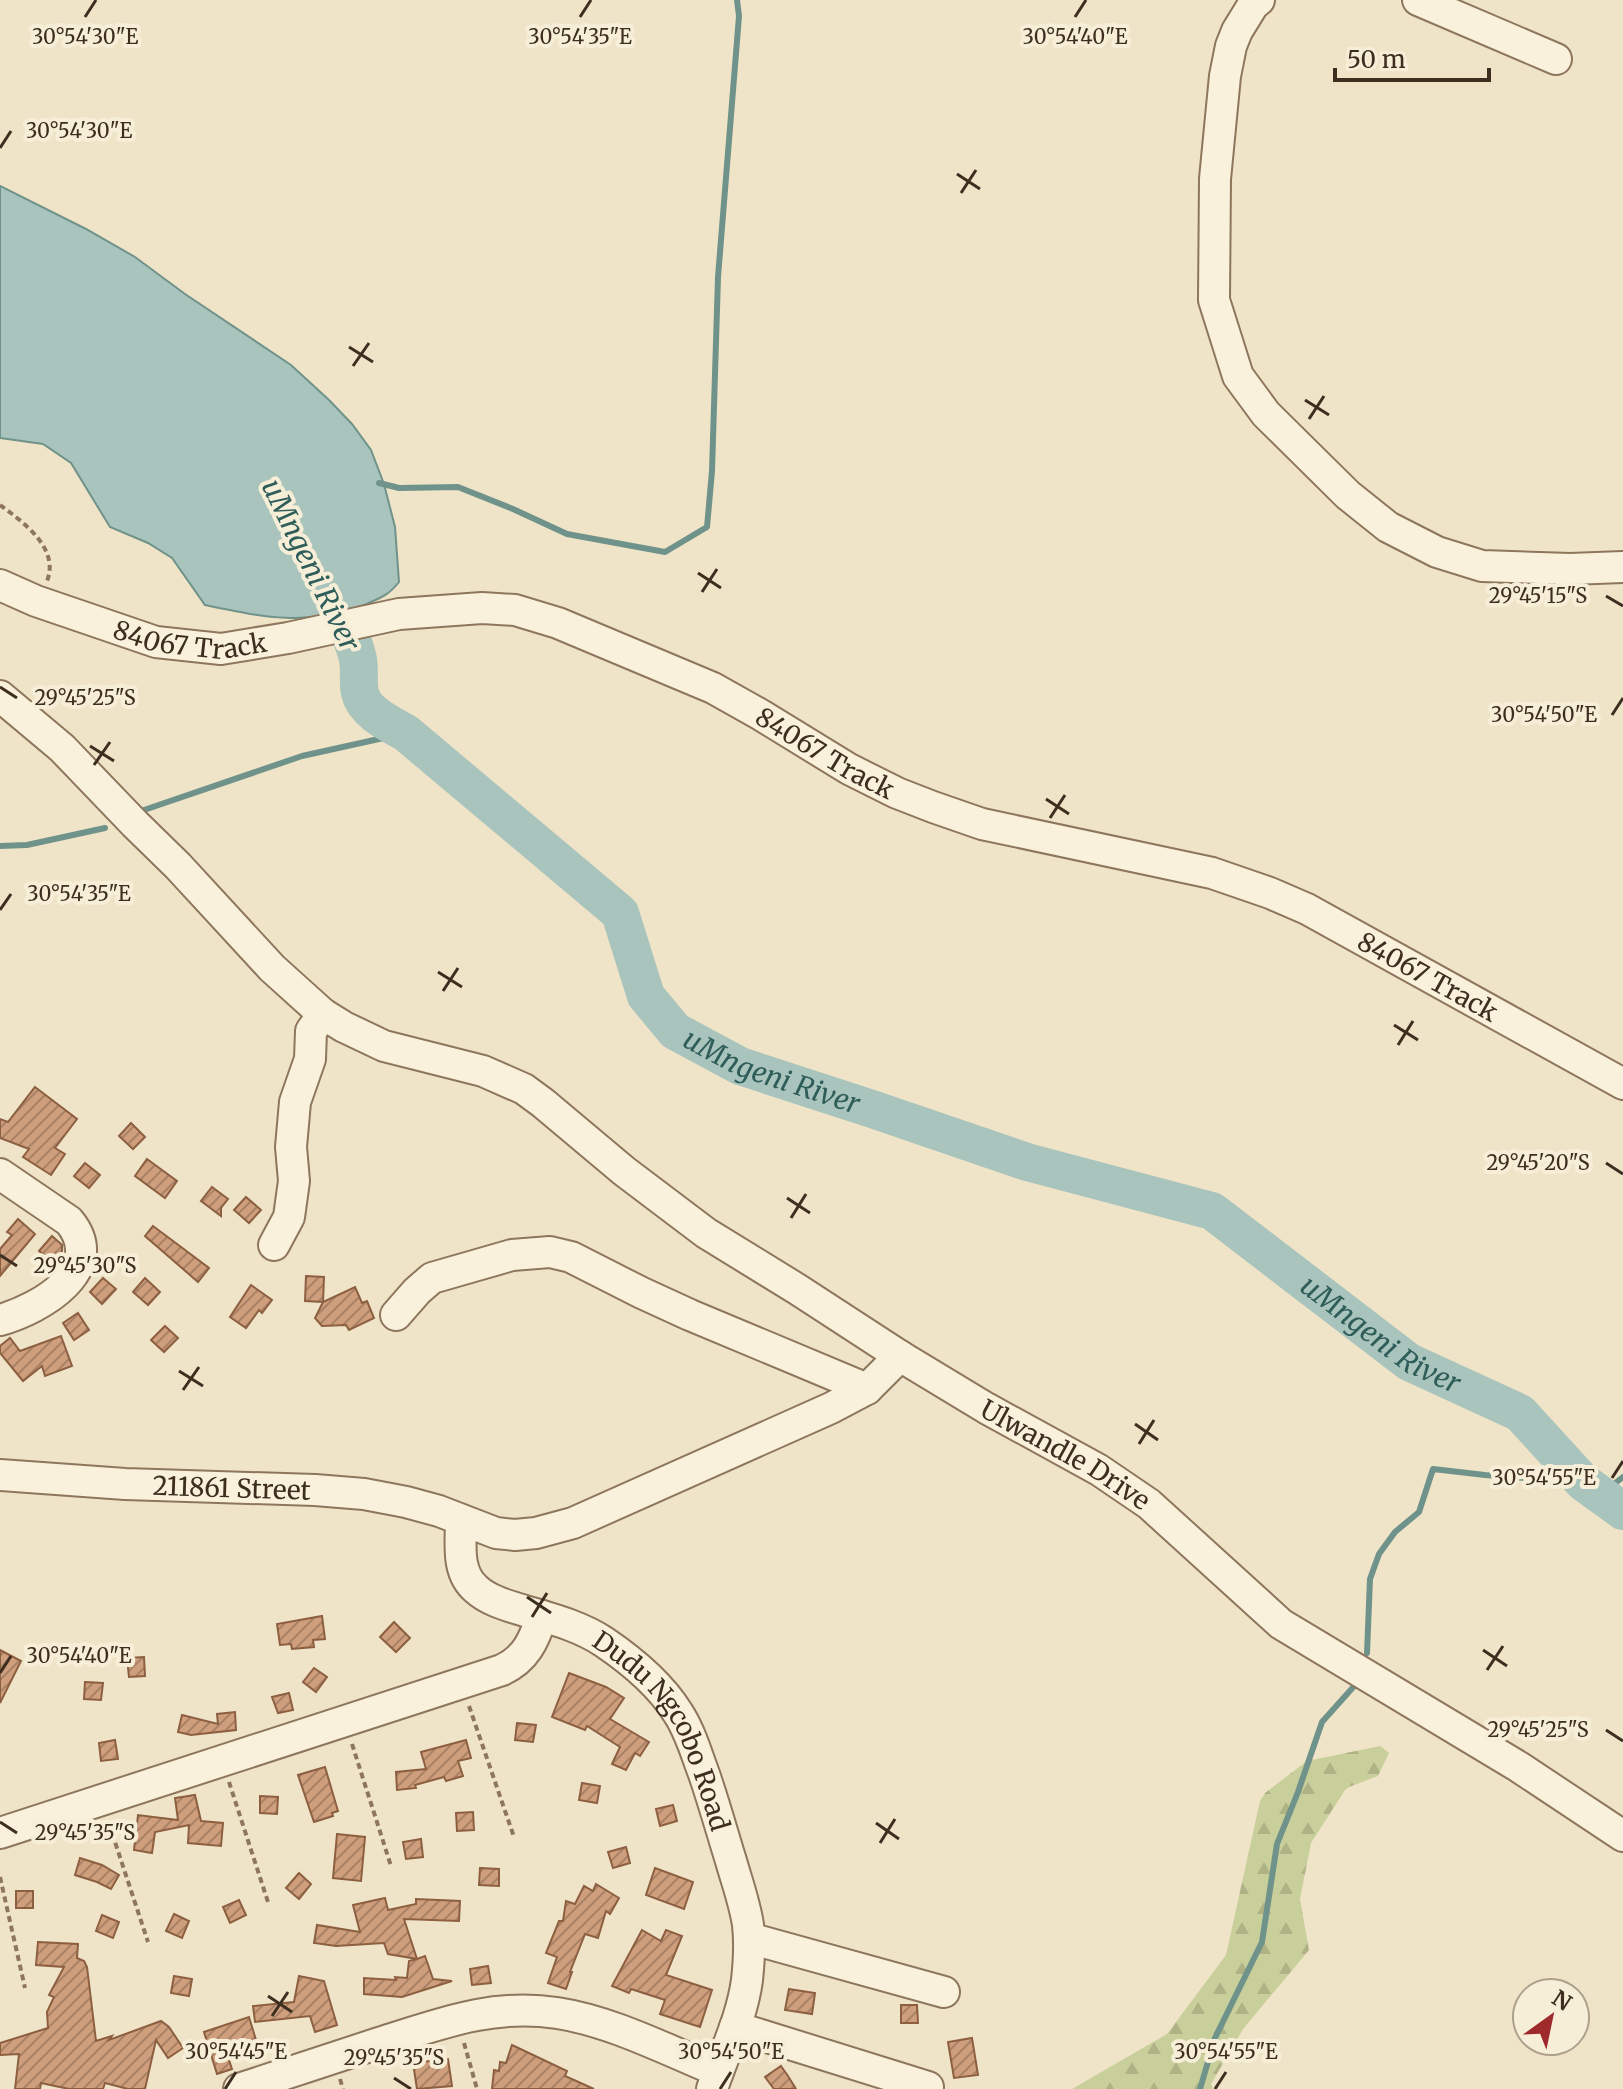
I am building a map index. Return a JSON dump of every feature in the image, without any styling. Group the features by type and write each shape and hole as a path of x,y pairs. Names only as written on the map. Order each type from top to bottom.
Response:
{"street":[{"path":"1259,0 1237,31 1231,46 1215,179 1214,300 1238,376 1266,414 1348,495 1388,527 1437,552 1482,566 1623,567"},
{"path":"1418,0 1556,59"},
{"name":"84067 Track","path":"0,585 36,601 156,642 221,649 399,614 482,608 515,610 558,623 713,688 849,769 933,807 982,824 1212,873 1307,909 1623,1084"},
{"path":"0,696 62,748 178,866 272,968 323,1014 384,1046 483,1071 524,1089 687,1220 900,1356 867,1389 778,1433 573,1523 554,1530 515,1535 496,1533 461,1520"},
{"path":"274,1245 289,1217 294,1181 291,1147 295,1102 310,1059 311,1031 323,1014"},
{"path":"0,1174 77,1230 80,1247 69,1281 52,1296 24,1312 0,1320"},
{"path":"396,1315 432,1278 512,1255 550,1252 571,1257 642,1293 867,1389"},
{"name":"Ulwandle Drive","path":"900,1356 1118,1482 1149,1504 1281,1624 1519,1767 1623,1836"},
{"name":"211861 Street","path":"0,1475 125,1484 364,1494 406,1502 461,1520"},
{"name":"Dudu Ngcobo Road","path":"461,1520 461,1561 474,1587 507,1605 583,1630 618,1652 663,1692 680,1716 696,1751 737,1880 749,1938 747,1981 735,2027 715,2080"},
{"path":"0,1833 462,1685 513,1665 525,1654 534,1639 542,1616"},
{"path":"749,1938 944,1992"},
{"path":"239,2089 456,2018 527,2010 560,2013 635,2037 715,2080"},
{"path":"735,2027 928,2087"}],"path":[{"path":"0,505 30,528 47,555 50,574 36,601"},
{"path":"462,1685 514,1837"},
{"path":"345,1723 391,1866"},
{"path":"222,1760 268,1902"},
{"path":"100,1799 148,1942"},
{"path":"0,1877 25,1988"},
{"path":"456,2018 477,2089"}],"green space":[{"path":"1380,1746 1389,1753 1378,1776 1345,1790 1311,1843 1300,1899 1309,1950 1243,2029 1211,2084 1213,2089 1072,2089 1167,2034 1226,1955 1260,1801 1265,1793 1307,1761"}],"water":[{"path":"0,186 135,257 291,365 329,400 371,450 384,484 395,527 399,582 391,591 343,612 304,618 265,616 205,605 172,558 148,543 110,527 71,463 43,444 0,438"}],"building":[{"path":"35,1087 77,1119 55,1148 65,1154 51,1175 23,1157 29,1149 0,1138 0,1119 8,1122"},
{"path":"131,1123 145,1137 133,1149 119,1136"},
{"path":"147,1159 177,1181 165,1198 135,1176"},
{"path":"85,1163 100,1175 89,1188 74,1176"},
{"path":"212,1187 228,1199 221,1208 221,1216 201,1201"},
{"path":"246,1197 261,1210 249,1223 234,1210"},
{"path":"18,1219 35,1234 0,1276 0,1249 12,1235 7,1232"},
{"path":"153,1226 209,1268 198,1282 145,1236"},
{"path":"52,1236 62,1245 62,1251 52,1262 39,1251"},
{"path":"306,1276 324,1277 323,1302 305,1301"},
{"path":"103,1278 116,1289 102,1304 90,1292"},
{"path":"145,1278 160,1292 148,1305 133,1292"},
{"path":"251,1285 272,1300 262,1313 259,1310 246,1328 230,1317"},
{"path":"355,1287 362,1303 367,1301 374,1318 349,1330 346,1325 322,1326 315,1318 323,1302"},
{"path":"78,1313 89,1330 74,1340 63,1323"},
{"path":"165,1326 178,1338 164,1352 151,1340"},
{"path":"61,1336 72,1366 45,1376 42,1366 23,1381 0,1353 0,1346 10,1338 20,1351"},
{"path":"322,1616 325,1639 313,1640 314,1647 292,1649 291,1644 280,1645 277,1624"},
{"path":"394,1622 410,1638 396,1652 380,1637"},
{"path":"0,1650 21,1661 0,1703"},
{"path":"144,1657 145,1676 129,1677 127,1658"},
{"path":"314,1668 327,1677 316,1692 303,1682"},
{"path":"569,1673 606,1687 624,1698 610,1719 649,1742 640,1756 635,1753 626,1770 612,1764 620,1747 587,1726 585,1730 552,1717"},
{"path":"85,1682 103,1683 101,1700 84,1699"},
{"path":"289,1693 293,1710 278,1713 272,1697"},
{"path":"235,1712 236,1730 191,1735 178,1732 182,1715 218,1724 217,1714"},
{"path":"517,1723 536,1725 533,1742 515,1740"},
{"path":"115,1740 118,1759 101,1761 99,1743"},
{"path":"466,1740 471,1758 458,1761 463,1776 446,1781 444,1777 415,1785 416,1788 397,1790 396,1772 426,1769 421,1752"},
{"path":"325,1767 338,1811 332,1813 333,1816 314,1822 298,1775"},
{"path":"582,1783 600,1786 597,1803 579,1800"},
{"path":"195,1795 201,1821 223,1823 221,1846 188,1843 189,1825 155,1832 152,1853 134,1850 138,1815 178,1820 175,1798"},
{"path":"260,1796 278,1797 277,1814 260,1813"},
{"path":"673,1805 677,1821 660,1826 656,1809"},
{"path":"473,1812 474,1830 457,1831 456,1813"},
{"path":"337,1834 365,1837 361,1881 333,1878"},
{"path":"421,1839 423,1857 406,1859 403,1842"},
{"path":"626,1847 630,1863 613,1868 608,1852"},
{"path":"80,1858 119,1875 111,1889 75,1875"},
{"path":"480,1868 499,1869 499,1886 479,1885"},
{"path":"655,1868 693,1882 684,1909 646,1895"},
{"path":"299,1873 311,1884 299,1899 286,1888"},
{"path":"596,1884 619,1898 610,1914 606,1911 598,1938 585,1934 566,1989 548,1983 557,1957 546,1953 559,1921 563,1921 566,1901 575,1904 584,1886 593,1891"},
{"path":"16,1891 33,1891 33,1908 16,1908"},
{"path":"385,1898 388,1910 416,1904 416,1899 460,1901 459,1921 404,1919 417,1959 388,1954 384,1943 336,1946 314,1943 317,1925 360,1932 353,1905"},
{"path":"239,1900 246,1915 230,1923 223,1907"},
{"path":"174,1914 189,1921 182,1938 166,1931"},
{"path":"102,1915 119,1922 113,1938 96,1931"},
{"path":"642,1930 661,1941 666,1930 682,1936 666,1975 712,1990 700,2027 660,2014 665,2000 631,1989 629,1993 612,1986"},
{"path":"38,1942 78,1944 77,1958 84,1961 87,1967 96,2041 112,2036 109,2040 161,2021 169,2027 183,2048 168,2058 156,2040 145,2089 128,2089 105,2083 103,2089 69,2089 41,2083 40,2089 15,2089 19,2054 0,2055 0,2043 48,2028 47,2012 54,1997 49,1995 64,1967 36,1965"},
{"path":"425,1956 433,1979 452,1981 402,1997 364,1994 364,1978 407,1978 409,1961"},
{"path":"488,1966 491,1983 472,1985 470,1969"},
{"path":"174,1976 192,1979 189,1996 171,1993"},
{"path":"299,1976 324,1981 337,2025 315,2032 310,2016 255,2022 253,2006 294,2002"},
{"path":"789,1989 815,1993 812,2014 785,2010"},
{"path":"901,2005 917,2005 918,2023 901,2023"},
{"path":"249,2017 256,2040 254,2044 227,2054 232,2069 217,2074 204,2032"},
{"path":"972,2038 978,2075 954,2078 948,2042"},
{"path":"512,2045 567,2071 565,2076 594,2089 492,2089 494,2070 499,2071 500,2062 506,2063"},
{"path":"448,2059 452,2086 417,2089 413,2063"},
{"path":"781,2066 796,2089 774,2089 765,2077"}],"waterway":[{"path":"379,483 399,488 458,487 567,534 665,552 707,527 712,471 718,277 739,16 737,0"},
{"name":"uMngeni River","path":"328,592 355,647 360,693 367,706 406,733 620,913 646,996 675,1031 740,1066 1027,1162 1212,1211 1409,1362 1520,1413 1583,1482 1623,1511"},
{"path":"144,810 302,756 406,733"},
{"path":"0,846 27,845 105,828"},
{"path":"1367,1653 1370,1579 1379,1554 1395,1532 1419,1512 1433,1469 1583,1482"},
{"path":"1600,1495 1623,1477"},
{"path":"1200,2089 1215,2038 1262,1942 1277,1844 1322,1722 1356,1684"}]}
